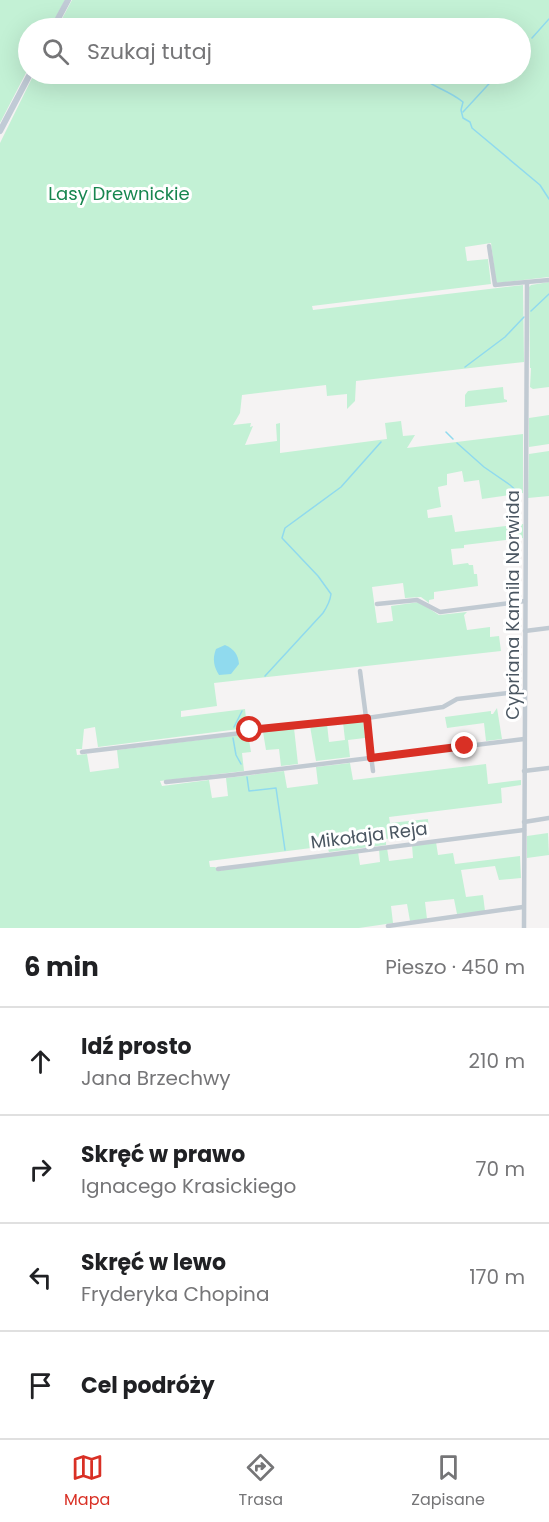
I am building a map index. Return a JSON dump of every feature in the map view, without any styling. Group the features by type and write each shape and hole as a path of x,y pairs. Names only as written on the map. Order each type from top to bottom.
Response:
{"main road":[{"path":"58,18 68,0"},
{"path":"0,131 25,84"}],"street":[{"path":"489,246 495,285 549,280"},
{"name":"Cypriana Kamila Norwida","path":"524,928 527,283"},
{"path":"377,604 417,600 440,612 525,601"},
{"path":"525,631 549,628"},
{"path":"360,671 373,771"},
{"path":"82,752 367,718 443,707 457,699 524,691"},
{"path":"166,782 232,776 524,738"},
{"path":"524,771 549,768"},
{"path":"524,822 549,818"},
{"name":"Mikołaja Reja","path":"218,868 524,830"},
{"path":"389,928 388,926 523,907"}],"green space":[{"path":"0,0 65,0 55,18 18,18 18,84 20,84 0,123"},
{"name":"Lasy Drewnickie","path":"72,0 549,0 549,277 496,283 491,243 465,247 467,261 488,259 491,284 312,306 313,310 523,285 524,362 356,381 355,401 347,409 347,394 327,396 326,385 242,395 240,413 233,425 251,423 250,427 253,426 245,445 277,441 276,424 280,423 280,453 387,439 385,423 401,421 403,436 415,435 407,448 523,434 523,493 482,499 479,480 464,482 462,471 447,474 447,485 438,487 441,507 427,510 428,518 452,515 455,532 523,524 523,538 464,545 464,548 451,549 453,565 468,563 473,565 474,574 477,574 478,586 434,592 434,599 429,600 429,603 421,597 405,598 403,583 372,587 377,623 393,621 391,606 419,602 439,615 467,612 464,615 467,630 490,627 490,637 499,636 501,651 214,683 217,706 181,711 181,717 245,709 247,728 98,747 95,727 84,729 82,749 76,749 77,755 87,754 90,772 119,768 117,750 248,734 251,752 242,753 244,771 160,781 162,786 209,780 212,798 228,796 226,778 284,771 287,788 318,784 316,767 350,763 353,780 486,764 488,784 521,780 521,785 501,788 502,803 389,817 390,823 428,819 429,834 386,839 386,845 329,852 327,846 209,861 210,867 215,867 220,871 358,852 360,865 380,862 379,849 387,848 389,861 413,858 412,845 436,842 438,855 453,853 455,864 520,856 521,878 499,880 495,866 461,870 466,897 483,895 485,911 457,914 454,899 425,902 427,919 410,921 407,904 391,906 393,923 359,928 0,928 0,143 29,84 531,84 531,18 62,18"},
{"path":"549,282 549,387 533,389 530,387 529,287"},
{"path":"503,387 504,399 507,402 465,407 465,395 468,391"},
{"path":"549,415 549,444 529,447 529,418"},
{"path":"549,451 549,496 528,498 529,454"},
{"path":"497,708 502,739 486,741 484,723 447,728 445,717 491,711 493,714"},
{"path":"361,720 365,738 348,740 350,757 316,761 310,726 327,724 329,742 345,740 343,722"},
{"path":"294,728 298,764 281,766 279,749 266,750 263,732"},
{"path":"548,833 549,855 527,858 527,836"}],"water":[{"path":"225,645 235,652 239,664 231,674 219,675 214,656 216,649"}],"waterway":[{"path":"532,38 549,19"},
{"path":"432,84 463,102 461,110 463,118 540,185 549,199"},
{"path":"463,112 489,84"},
{"path":"531,311 549,294"},
{"path":"465,367 505,337 524,317"},
{"path":"446,432 453,439"},
{"path":"265,676 323,613 331,594 318,576 282,538 285,528 341,487 381,442"},
{"path":"457,443 484,467 518,492"},
{"path":"234,727 242,711"},
{"path":"233,738 236,755 241,764"},
{"path":"247,777 249,791 276,788 285,850"}],"route":[{"path":"250,730 367,718 371,758 465,746"}]}
